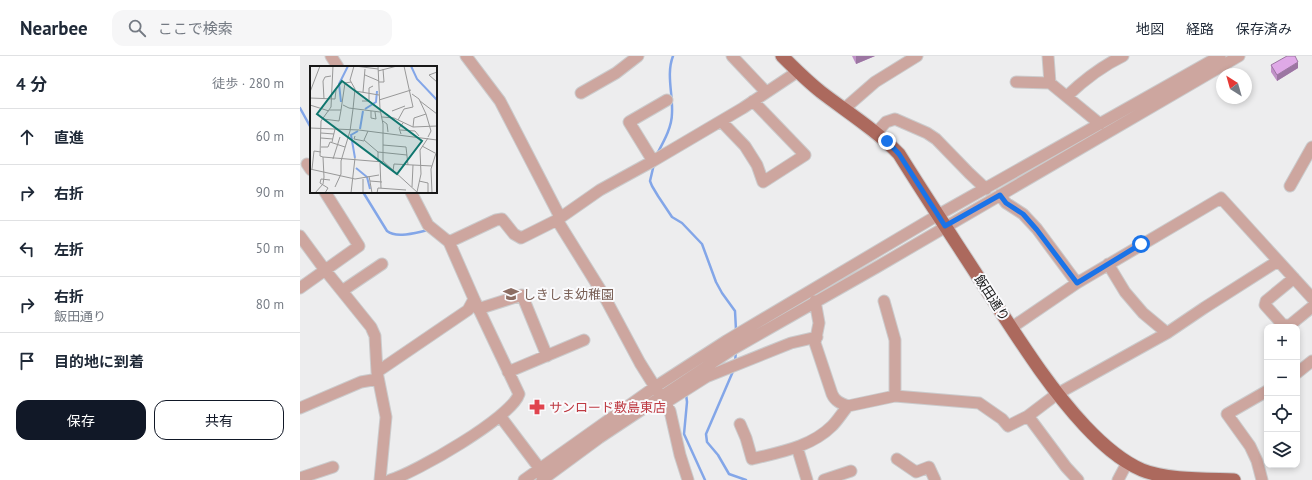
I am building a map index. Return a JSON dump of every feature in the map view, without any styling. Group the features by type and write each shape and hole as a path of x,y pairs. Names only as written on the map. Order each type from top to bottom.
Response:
{"main road":[{"name":"飯田通り","path":"782,56 797,72 887,141 899,154 1028,355 1071,411 1104,446 1127,463 1141,470 1154,474 1174,477 1234,480"}],"street":[{"path":"331,56 337,66"},
{"path":"467,56 500,101 558,218 603,294 640,363 670,411 680,455 688,480"},
{"path":"582,93 616,73 638,56"},
{"path":"732,56 766,92"},
{"path":"844,109 874,82 917,56"},
{"path":"1048,56 1050,83"},
{"path":"1067,96 1083,80 1108,63 1123,56"},
{"path":"524,480 733,349 877,267 986,189 1220,56"},
{"path":"542,480 660,396 726,341 826,283 941,221 1000,195 1240,56"},
{"path":"449,242 496,220 502,219 514,234 521,238 558,218 600,190 721,121 797,72"},
{"path":"1016,82 1050,83 1100,124"},
{"path":"653,161 630,122 667,100"},
{"path":"721,121 745,146 757,165 763,182 805,155 753,101"},
{"path":"876,133 886,122 895,119 926,133 936,139 968,173 986,189"},
{"path":"1290,186 1312,147"},
{"path":"300,288 359,246 326,193"},
{"path":"390,480 401,477 438,458 500,416 517,400 519,394 476,304 449,242 428,225 412,193"},
{"path":"1000,195 1006,203 1023,214 1077,283"},
{"path":"1011,328 1077,283 1221,198 1312,298"},
{"path":"300,236 324,270 371,327 375,336 378,375 386,417 380,480"},
{"path":"815,301 819,323 815,343 834,399 840,403 848,406 895,396 979,403 1002,419 1008,426 1028,416 1057,394 1167,333 1278,261"},
{"path":"342,291 382,264"},
{"path":"1108,264 1125,292 1142,313 1167,333"},
{"path":"1294,278 1266,301 1265,305 1283,325 1290,325 1312,307"},
{"path":"300,408 378,375 476,304 522,295 547,356"},
{"path":"884,301 895,340 895,396"},
{"path":"660,396 791,343 816,337"},
{"path":"508,372 584,340"},
{"path":"1300,371 1312,361"},
{"path":"1262,480 1257,461 1250,446 1227,414 1264,393"},
{"path":"740,424 752,459 797,447 819,436 832,426 848,406"},
{"path":"500,416 540,469"},
{"path":"1028,416 1066,467 1078,480"},
{"path":"797,447 807,480"},
{"path":"897,459 915,476 929,467 935,480"},
{"path":"1118,480 1127,463"},
{"path":"300,478 333,467"},
{"path":"824,480 851,471"}],"building":[{"path":"1287,56 1295,56 1298,62 1277,75 1271,65"}],"waterway":[{"path":"657,154 667,134 672,118 670,70 673,56"},
{"path":"300,108 310,126"},
{"path":"654,164 650,181 652,186 672,217 682,223 702,244 716,282 735,311 736,330"},
{"path":"364,193 387,231 402,235 429,230"},
{"path":"735,362 736,351"},
{"path":"734,369 706,434 707,442 718,455 729,474 746,480"},
{"path":"686,394 687,402 684,434 705,480"}],"place":[{"name":"しきしま幼稚園","path":"511,294"},
{"name":"サンロード敷島東店","path":"537,407"}],"route":[{"path":"887,141 899,154 945,226 1000,195 1006,203 1023,214 1037,230 1077,283 1141,244"}]}
